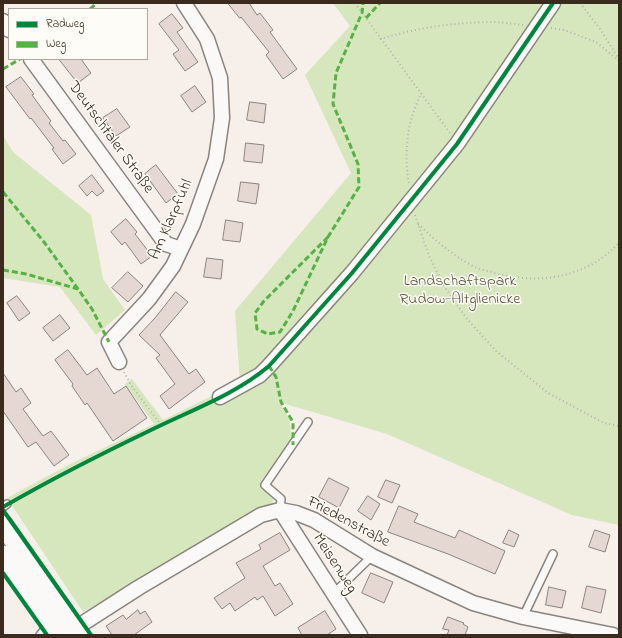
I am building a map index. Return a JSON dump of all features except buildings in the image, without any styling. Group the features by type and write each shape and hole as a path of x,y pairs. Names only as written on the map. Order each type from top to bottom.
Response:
{"main road":[{"path":"3,525 61,632"},
{"path":"3,554 61,632"}],"street":[{"name":"Am Klarpfuhl","path":"119,362 109,342 149,299 173,266 193,224 216,160 222,118 220,78 207,39 184,3"},
{"path":"220,397 260,374 269,366 352,273 457,144 553,3"},
{"name":"Deutschtaler Straße","path":"32,60 166,244 181,250"},
{"name":"Friedenstraße","path":"61,632 261,515 280,510 296,513 314,520 372,556 473,603 524,618 613,635"},
{"name":"Meisenweg","path":"280,510 360,635"}],"lane":[{"path":"280,510 281,499 265,484 308,422"},
{"path":"524,618 553,554"},
{"path":"334,594 372,556"}],"path":[{"path":"355,3 457,144"},
{"path":"580,3 600,29 619,60"},
{"path":"380,39 397,34 443,26 493,22 564,30 596,42 619,60"},
{"path":"421,93 411,117 407,146 406,172 417,223 429,256 444,286 467,319 496,351 548,393 604,423 619,426"},
{"path":"417,223 445,249 477,268 506,276 535,280 561,277 589,266 612,251 619,243"},
{"path":"119,362 130,384 161,425"}],"green space":[{"name":"Landschaftspark Rudow-Altglienicke","path":"333,3 619,3 619,525 572,515 387,434 279,402 290,420 291,440 260,483 273,496 273,503 269,508 246,519 83,612 7,498 72,463 154,424 125,384 132,379 163,420 240,382 235,311 351,173 305,75 350,26"},
{"path":"3,136 13,152 91,215 103,279 125,310 96,335 60,287 3,278"}],"marked path":[{"path":"91,8 97,3"},
{"path":"328,237 264,301 255,313 257,329 268,334 280,332 293,311 328,237 359,187 358,164 333,104 336,73 362,13 363,3"},
{"path":"366,18 380,3"},
{"path":"3,69 18,60"},
{"path":"3,192 44,242 78,289 92,309 109,342"},
{"path":"3,270 26,274 78,289"},
{"path":"269,366 276,377 281,402 293,422 293,445"}],"cycle path":[{"path":"3,507 94,458 227,394 242,386 269,366 352,273 457,144 553,3"},
{"path":"3,510 91,635"},
{"path":"3,573 47,635"}]}
